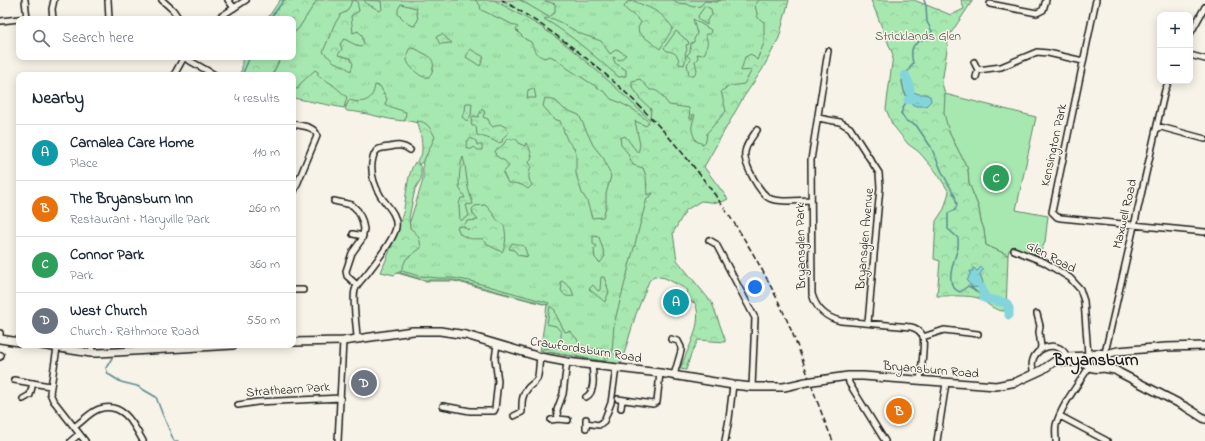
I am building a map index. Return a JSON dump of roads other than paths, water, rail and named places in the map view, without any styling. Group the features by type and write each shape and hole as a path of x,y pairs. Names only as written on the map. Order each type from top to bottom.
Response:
{"main road":[{"name":"Crawfordsburn Road","path":"296,342 357,339 431,330 466,335 540,357 567,362 660,373 752,387 784,387 806,382"},
{"path":"0,339 16,342"},
{"path":"1205,346 1166,347 1118,352 1106,360 1115,370 1205,418"},
{"path":"57,348 91,353 175,348"},
{"path":"1087,355 1088,366"},
{"name":"Bryansburn Road","path":"806,382 848,376 996,386 1016,382 1035,374 1058,359 1087,355 1106,360"},
{"name":"Bryansburn Road","path":"1050,365 1068,361 1078,362 1094,368 1106,360"}],"street":[{"path":"25,0 27,16"},
{"path":"53,16 52,9 54,0"},
{"path":"108,0 109,16"},
{"path":"162,0 177,16"},
{"path":"228,0 234,8"},
{"path":"222,16 246,0"},
{"path":"990,4 997,3 1037,13 1043,10 1046,0"},
{"name":"Kensington Park","path":"1096,0 1052,212 1057,218 1134,225"},
{"path":"1193,29 1205,7"},
{"path":"1,21 16,20"},
{"name":"Bryansglen Park","path":"828,51 811,160 812,294 815,302 823,312 834,319 841,321 914,328 920,332 923,337"},
{"path":"978,70 1001,67 1037,52 1083,61"},
{"path":"1193,56 1205,59"},
{"path":"176,72 182,60"},
{"path":"188,60 210,72"},
{"path":"974,62 978,70 976,77"},
{"name":"Maxwell Road","path":"1106,360 1134,225 1167,84"},
{"name":"Bryansglen Avenue","path":"818,118 837,120 850,128 876,167 880,176 881,182 868,323"},
{"path":"296,125 313,129 317,136 296,187"},
{"path":"1157,126 1205,140"},
{"path":"757,130 745,149 744,156 760,191 768,198 774,200 811,200"},
{"path":"357,339 354,298 355,288 377,260 393,234 396,225 395,216 380,195 374,178 372,161 378,148 400,145 410,150"},
{"path":"334,201 351,205 358,211 364,225 363,236 352,253 346,271 346,275 357,284"},
{"path":"1134,225 1205,232"},
{"path":"353,234 363,236"},
{"path":"709,240 716,244 755,318 752,387"},
{"name":"Glen Road","path":"1014,250 1044,262 1070,278 1080,289 1084,301 1087,355"},
{"path":"296,290 303,290"},
{"path":"1037,314 1040,326 1040,350"},
{"path":"920,381 923,337 944,330 978,334"},
{"path":"0,333 0,339"},
{"path":"671,339 678,341 681,347 674,375"},
{"path":"338,441 343,340"},
{"path":"1041,340 1050,346"},
{"path":"443,406 470,411 494,411 496,408 498,381 495,360 497,344"},
{"path":"1035,374 1032,369 1032,360 1036,353 1040,350 1050,346 1056,346 1064,351 1067,357"},
{"path":"57,348 50,393 53,400 85,441"},
{"path":"91,353 92,348"},
{"path":"514,416 524,415 522,399 527,388 537,380 539,375 538,367 540,357"},
{"path":"558,419 558,405 563,394 567,362"},
{"path":"586,398 590,396 592,391 592,365"},
{"path":"1056,441 1056,426 1065,404 1088,366"},
{"path":"586,423 599,425 604,421 610,403 616,368"},
{"path":"621,408 620,400 653,404 657,402 660,373"},
{"path":"848,376 849,383 885,441"},
{"path":"14,380 50,386"},
{"path":"23,399 30,394 33,383"},
{"path":"937,441 946,383"},
{"path":"725,441 733,385"},
{"name":"Strathearn Park","path":"238,405 257,402 341,398"},
{"path":"74,427 100,408 116,409 126,414 143,441"},
{"path":"1060,416 1107,441"},
{"path":"551,420 568,420"},
{"path":"71,441 79,434"}],"water":[{"path":"910,91 930,96 931,101 926,106 916,106 912,104"},
{"path":"981,267 984,269 980,274 983,282 982,288 972,287 967,281 970,271 973,271 974,268 977,271"}],"waterway":[{"path":"272,16 284,0"},
{"path":"924,0 927,22 932,31 929,37 916,43 912,49 913,63 902,81 908,100 901,113 906,121 916,125 931,147 955,196 957,205 955,210 948,213 948,229 958,238 958,248 951,273 952,285 960,292 968,286 984,298"},
{"path":"243,72 249,60"},
{"path":"905,75 909,83 910,91"},
{"path":"982,288 984,298 1006,303 1009,308 1009,315"},
{"path":"112,358 106,368 108,374 121,382 137,386 156,397 174,441 178,441"}],"railway":[{"path":"502,0 547,29 589,61 629,95 665,133 699,174 730,216 758,262 782,309 833,441"}],"place":[{"name":"Connor Park","path":"996,178"},
{"name":"Carnalea Care Home","path":"676,302"},
{"name":"West Church","path":"364,383"},
{"name":"The Bryansburn Inn","path":"899,411"}],"district":[{"name":"Bryansburn","path":"1096,360"}],"park label":[{"name":"Stricklands Glen","path":"918,36"}]}
